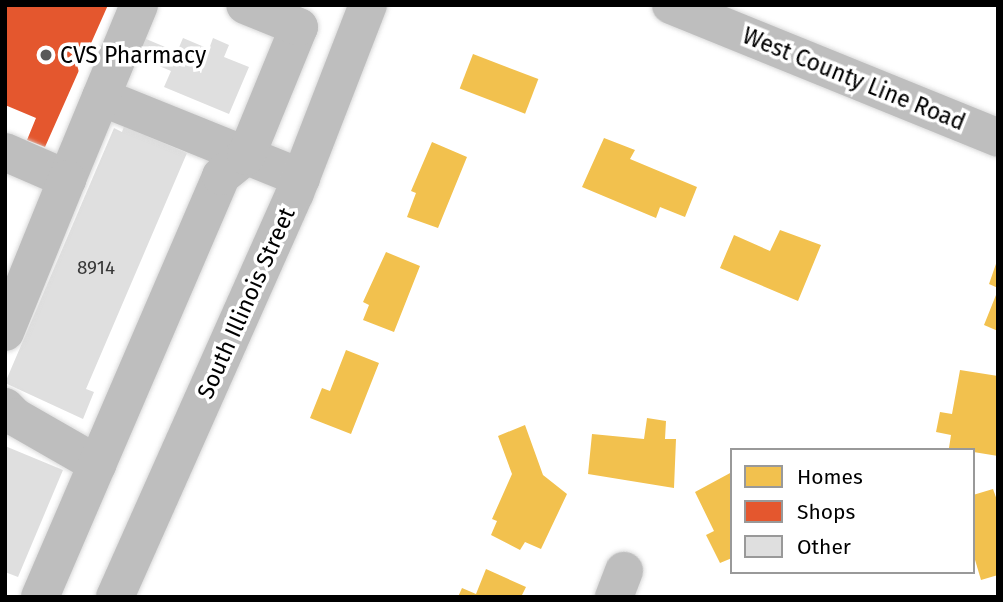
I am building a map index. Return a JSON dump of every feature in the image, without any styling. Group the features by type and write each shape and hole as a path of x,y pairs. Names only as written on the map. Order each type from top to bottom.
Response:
{"street":[{"path":"5,332 139,5"},
{"path":"40,597 221,176 246,156 305,16 245,5"},
{"name":"South Illinois Street","path":"116,597 300,178 368,5"},
{"name":"West County Line Road","path":"671,5 998,138"},
{"path":"101,97 300,178"},
{"path":"5,152 67,179"},
{"path":"5,407 15,417 97,464"}],"building: Homes":[{"path":"473,54 538,79 525,114 460,89"},
{"path":"604,138 635,150 630,159 697,187 685,217 660,207 656,218 582,187"},
{"path":"432,142 467,157 438,228 407,217 416,193 411,191"},
{"path":"780,230 821,245 798,301 720,268 734,235 770,251"},
{"path":"386,252 420,266 394,332 363,320 369,305 363,302"},
{"path":"998,261 998,288 989,284"},
{"path":"998,290 998,331 984,325"},
{"path":"346,350 379,363 351,434 310,418 322,388 330,391"},
{"path":"960,370 998,376 998,456 975,452 975,448 949,448 951,435 936,432 940,412 952,414"},
{"path":"647,418 666,421 665,439 676,439 674,488 588,474 592,434 644,439"},
{"path":"525,425 543,475 567,494 541,549 525,542 520,550 491,535 497,521 492,519 512,474 498,436"},
{"path":"730,473 730,559 720,563 706,535 714,531 695,492"},
{"path":"993,489 998,503 998,575 981,580 975,560 975,494"},
{"path":"486,569 526,587 521,597 458,597 462,588 476,594"}],"building: Shops":[{"name":"CVS Pharmacy","path":"5,5 108,5 45,147 27,140 36,118 5,105"}],"building: Other":[{"path":"139,36 177,52 183,38 209,49 213,38 229,45 224,57 249,67 229,114 164,87 171,71 131,54"},
{"path":"124,126 187,153 86,389 94,392 83,419 5,383 114,128 122,132"},
{"path":"5,446 63,470 18,577 5,572"}],"place":[{"name":"CVS Pharmacy","path":"46,55"}]}
